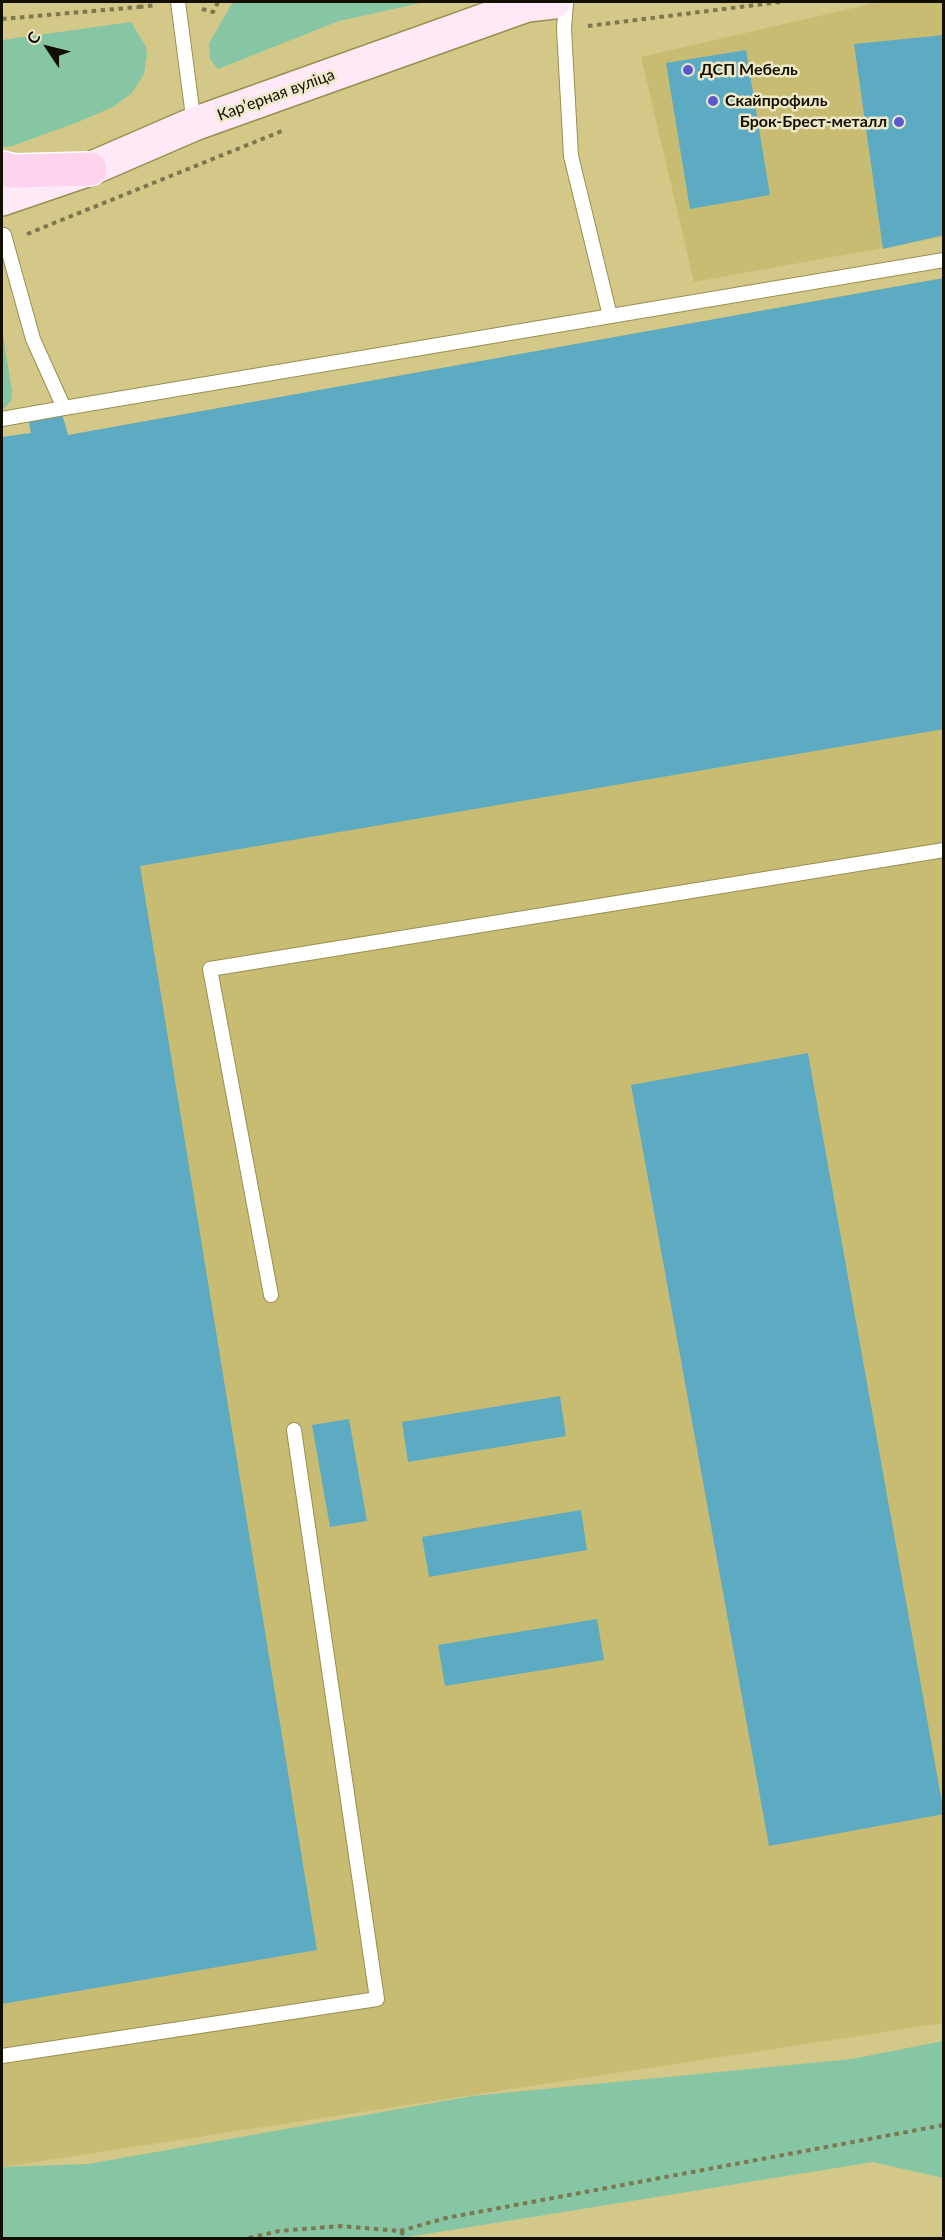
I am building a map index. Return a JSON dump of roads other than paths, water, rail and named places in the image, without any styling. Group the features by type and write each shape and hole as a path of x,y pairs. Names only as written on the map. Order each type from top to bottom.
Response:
{"main road":[{"path":"2,168 14,171 90,169"}],"street":[{"name":"Карʼерная вуліца","path":"2,199 90,169 194,124 527,5 559,15"}],"lane":[{"path":"178,2 194,124"},
{"path":"566,2 559,15 571,156 610,316"},
{"path":"5,239 33,339 64,408"},
{"path":"2,419 944,260"},
{"path":"271,1295 210,969 944,850"},
{"path":"2,2056 377,1999 294,1430"}],"place":[{"name":"ДСП Мебель","path":"688,70"},
{"name":"Скайпрофиль","path":"713,101"},
{"name":"Брок-Брест-металл","path":"899,122"}]}
